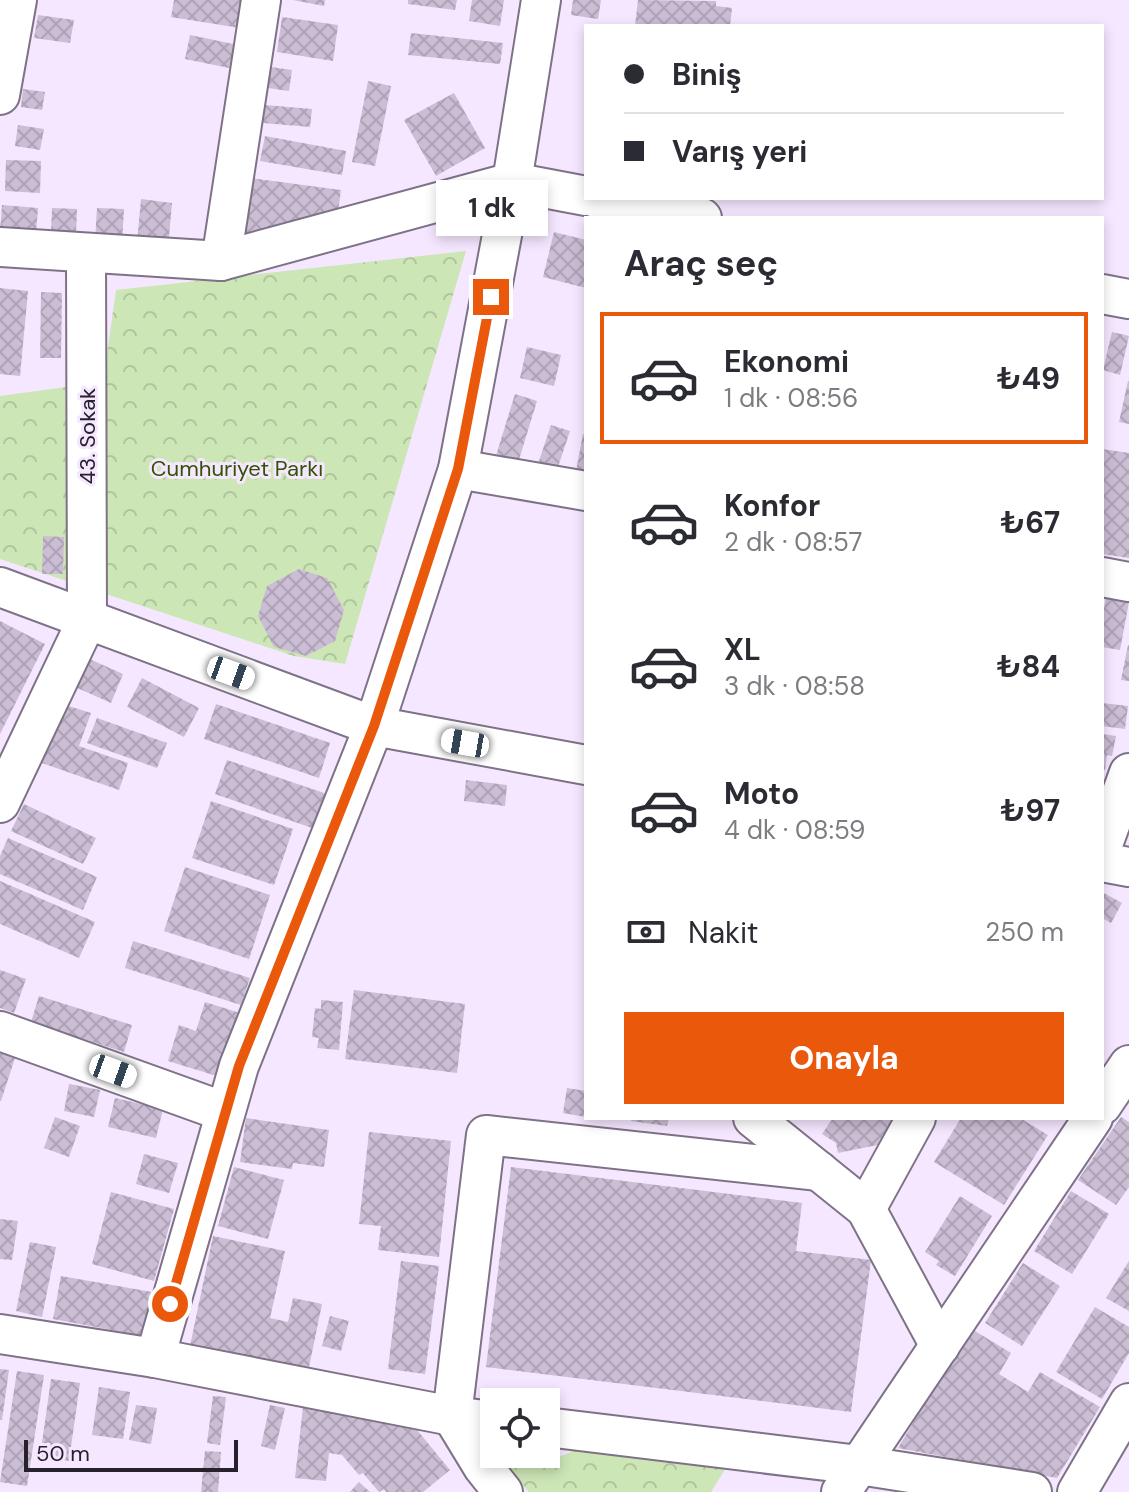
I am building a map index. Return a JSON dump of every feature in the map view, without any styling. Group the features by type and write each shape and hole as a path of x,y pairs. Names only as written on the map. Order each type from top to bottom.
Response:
{"street":[{"path":"0,95 17,0"},
{"path":"221,261 261,0"},
{"path":"155,1358 239,1066 374,726 458,469 512,182 541,0"},
{"path":"0,247 221,261 512,182 584,196"},
{"path":"607,200 691,216"},
{"name":"43. Sokak","path":"86,253 87,620"},
{"path":"1104,294 1129,299"},
{"path":"458,469 584,491"},
{"path":"1104,577 1129,582"},
{"path":"0,587 374,726 584,765"},
{"path":"0,803 87,620"},
{"path":"1104,842 1129,773"},
{"path":"1104,862 1129,867"},
{"path":"0,1031 225,1112"},
{"path":"1104,1102 1129,1065"},
{"path":"755,1120 866,1209 940,1346"},
{"path":"866,1209 915,1120"},
{"path":"850,1479 1092,1120"},
{"path":"483,1484 452,1416 486,1135 819,1171"},
{"path":"0,1334 155,1358 480,1419"},
{"path":"1077,1492 1129,1403"},
{"path":"560,1429 850,1479 1032,1492"}],"green space":[{"name":"Cumhuriyet Parkı","path":"466,251 345,664 294,656 0,559 0,396 103,382 116,290"},
{"path":"591,1443 729,1463 711,1492 529,1492 508,1468 560,1468 560,1457"}],"building":[{"path":"174,0 244,0 240,28 171,17"},
{"path":"293,0 325,0 324,6"},
{"path":"408,0 457,0 455,10 408,4"},
{"path":"472,0 504,0 500,26 469,21"},
{"path":"573,0 601,0 598,19 571,15"},
{"path":"638,0 716,1 716,6 732,8 730,24 635,24"},
{"path":"38,15 74,20 70,43 34,38"},
{"path":"282,17 338,25 333,61 277,52"},
{"path":"411,33 503,43 500,64 408,55"},
{"path":"190,35 243,46 239,70 185,59"},
{"path":"271,67 292,70 289,91 268,88"},
{"path":"368,81 391,86 375,166 352,162"},
{"path":"23,89 45,92 42,110 21,107"},
{"path":"454,93 485,148 436,176 404,120"},
{"path":"265,105 312,109 310,127 263,123"},
{"path":"18,125 44,129 40,150 15,146"},
{"path":"265,136 346,151 342,175 260,161"},
{"path":"6,160 41,161 40,193 5,191"},
{"path":"251,178 341,190 337,219 243,235"},
{"path":"141,199 172,203 168,247 137,243"},
{"path":"2,205 38,208 36,234 0,232"},
{"path":"52,208 77,209 76,234 51,233"},
{"path":"97,208 124,209 122,242 95,241"},
{"path":"554,232 584,240 584,287 543,277"},
{"path":"0,288 28,291 20,376 0,374"},
{"path":"41,292 62,293 61,358 40,358"},
{"path":"1112,332 1129,336 1120,375 1104,370"},
{"path":"527,347 561,355 554,386 520,378"},
{"path":"1129,381 1129,424 1119,422"},
{"path":"515,394 537,401 517,466 495,459"},
{"path":"551,425 570,431 557,470 538,464"},
{"path":"583,434 584,473 576,471"},
{"path":"1104,449 1129,453 1129,558 1104,554"},
{"path":"43,536 64,537 63,574 42,574"},
{"path":"299,569 327,578 344,610 335,641 306,656 274,647 258,616 267,586"},
{"path":"1106,597 1129,602 1120,650 1104,647"},
{"path":"0,621 45,644 0,734"},
{"path":"1129,645 1129,681 1121,680"},
{"path":"85,657 123,674 111,703 73,686"},
{"path":"142,678 199,708 184,737 127,707"},
{"path":"59,703 91,713 79,746 128,763 119,790 39,762"},
{"path":"1104,703 1128,706 1125,729 1104,726"},
{"path":"216,704 330,743 319,778 204,739"},
{"path":"97,718 167,743 157,768 87,743"},
{"path":"1104,734 1116,736 1112,756 1107,755 1105,770"},
{"path":"227,760 327,794 315,829 215,794"},
{"path":"466,780 507,785 505,806 464,801"},
{"path":"211,801 293,829 274,885 192,858"},
{"path":"24,804 96,838 83,864 11,831"},
{"path":"8,838 97,877 83,910 0,874 0,856"},
{"path":"185,867 270,895 249,959 164,931"},
{"path":"0,881 95,922 79,958 0,924"},
{"path":"1104,893 1122,903 1111,923 1104,919"},
{"path":"133,941 250,978 241,1005 125,968"},
{"path":"0,970 26,979 14,1013 0,1008"},
{"path":"354,990 465,1004 457,1073 345,1059"},
{"path":"39,996 132,1025 124,1052 31,1022"},
{"path":"321,1000 343,1002 339,1050 317,1048 319,1038 312,1037 315,1008 321,1009"},
{"path":"205,1002 240,1013 220,1077 168,1061 179,1025 196,1031"},
{"path":"0,1053 15,1058 1,1101 0,1101"},
{"path":"69,1084 100,1090 94,1117 64,1111"},
{"path":"567,1088 584,1091 584,1117 563,1113"},
{"path":"115,1098 163,1109 156,1138 108,1127"},
{"path":"55,1117 80,1126 69,1157 44,1148"},
{"path":"1121,1117 1129,1122 1129,1187 1116,1205 1078,1180"},
{"path":"246,1118 329,1130 324,1167 293,1163 292,1169 240,1162"},
{"path":"631,1120 668,1120 667,1126"},
{"path":"832,1120 907,1120 892,1142 838,1153 836,1143 822,1134"},
{"path":"960,1120 1023,1120 1048,1135 1004,1205 934,1162"},
{"path":"369,1132 451,1141 439,1257 378,1250 381,1226 359,1224"},
{"path":"144,1154 178,1163 169,1193 136,1184"},
{"path":"234,1167 284,1180 268,1239 218,1226"},
{"path":"511,1167 802,1203 796,1251 871,1260 851,1412 486,1367"},
{"path":"1071,1191 1109,1214 1072,1274 1034,1251"},
{"path":"111,1192 174,1209 154,1281 92,1264"},
{"path":"960,1196 992,1216 955,1276 936,1265 939,1261 925,1252"},
{"path":"0,1219 18,1221 12,1260 0,1259"},
{"path":"213,1236 285,1251 270,1318 288,1322 293,1298 322,1304 309,1367 190,1346"},
{"path":"30,1242 56,1247 42,1317 16,1311"},
{"path":"401,1261 439,1266 425,1374 388,1369"},
{"path":"1129,1261 1129,1311 1106,1298"},
{"path":"1023,1263 1060,1286 1022,1346 985,1323"},
{"path":"61,1276 152,1292 144,1336 53,1319"},
{"path":"1095,1307 1129,1327 1129,1353 1102,1399 1056,1372"},
{"path":"330,1316 349,1321 341,1351 322,1346"},
{"path":"970,1328 1011,1353 999,1374 1028,1392 1040,1372 1100,1407 1057,1478 898,1448"},
{"path":"0,1369 9,1370 2,1420 0,1420"},
{"path":"17,1371 44,1375 27,1486 0,1482"},
{"path":"51,1379 80,1383 69,1461 40,1457"},
{"path":"99,1387 130,1392 123,1439 92,1435"},
{"path":"213,1396 226,1397 220,1445 207,1443"},
{"path":"136,1405 157,1408 151,1444 129,1440"},
{"path":"270,1405 285,1408 275,1450 261,1446"},
{"path":"303,1407 408,1419 450,1470 423,1492 386,1492 384,1489 379,1492 342,1455 329,1453 326,1481 295,1478"},
{"path":"205,1451 221,1452 218,1492 201,1492"},
{"path":"359,1482 370,1492 350,1492"}],"route":[{"path":"170,1304 239,1066 374,726 458,469 491,297"}]}
